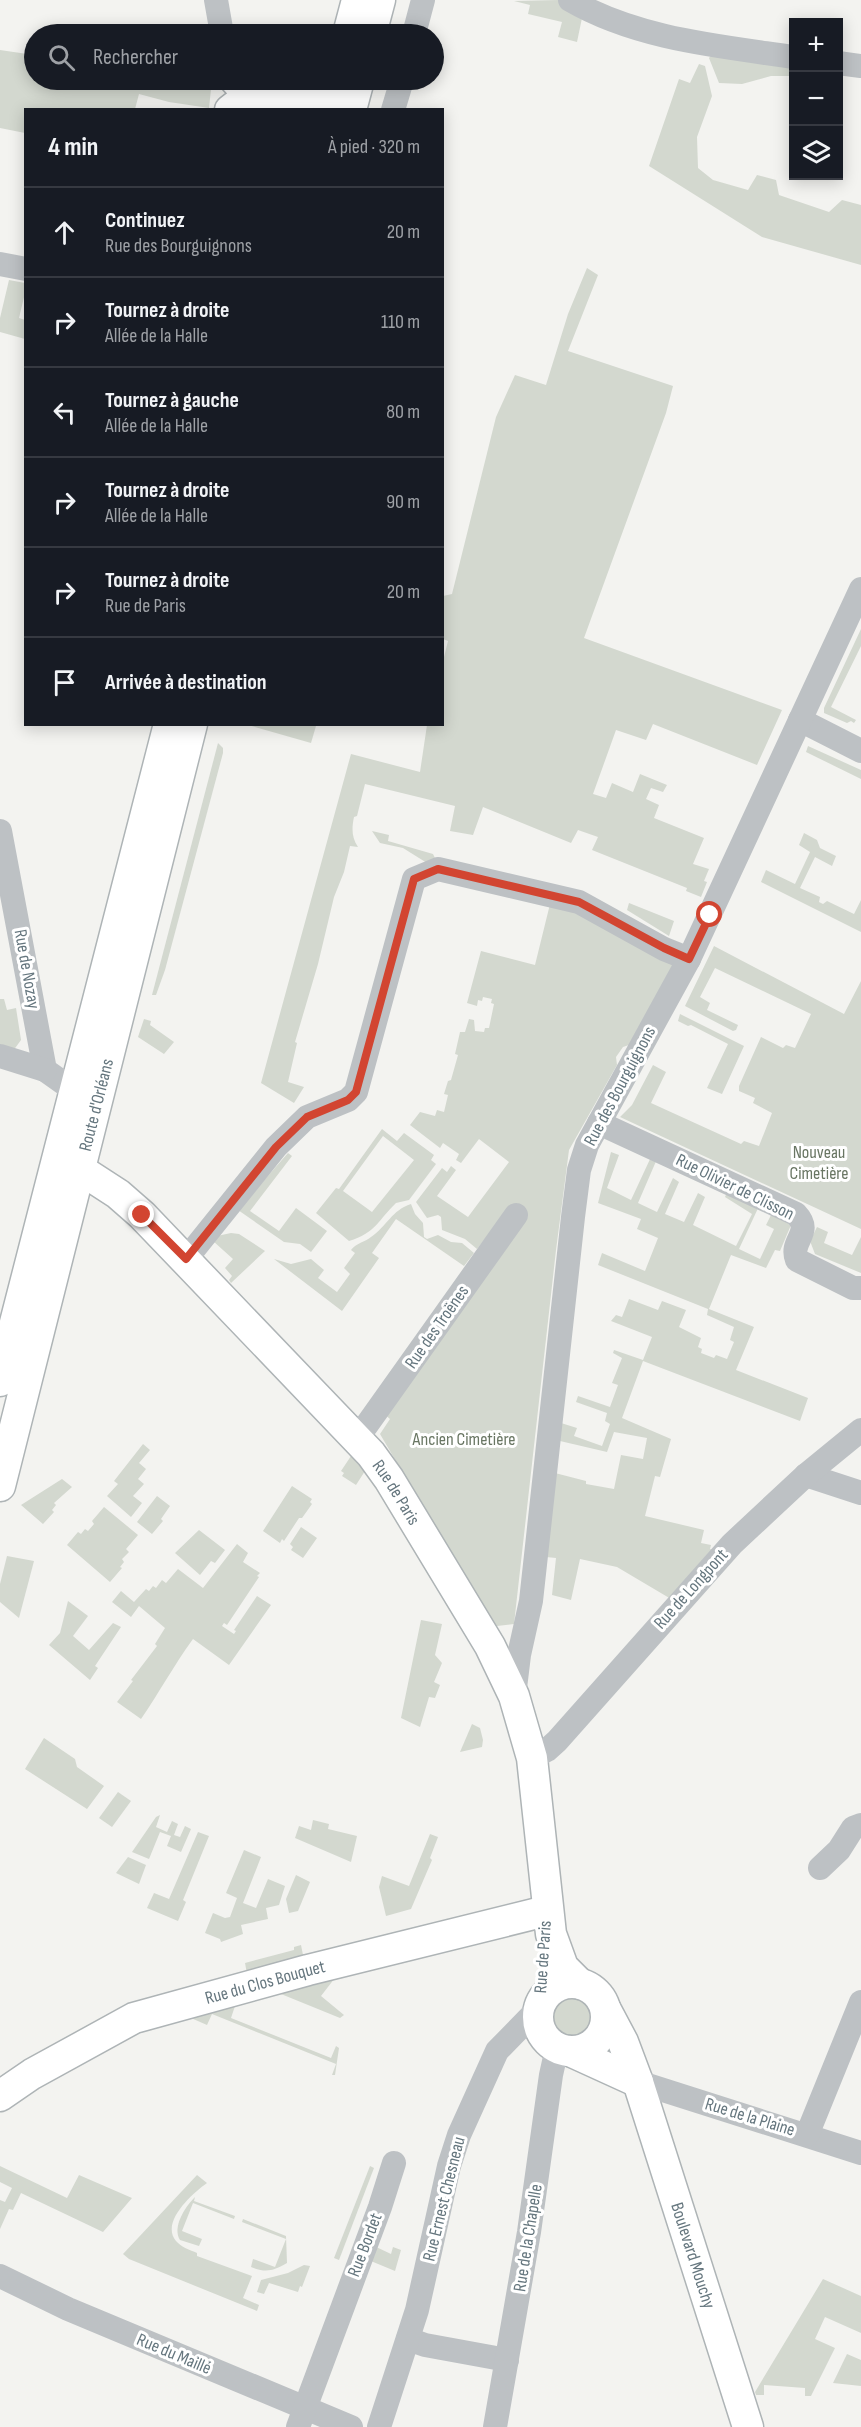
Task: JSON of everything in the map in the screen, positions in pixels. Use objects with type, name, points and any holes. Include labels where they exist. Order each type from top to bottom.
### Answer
[{"type":"main road","points":[[351,24],[357,0]]},
{"type":"main road","points":[[374,24],[380,0]]},
{"type":"main road","points":[[248,90],[267,99],[286,102],[301,98],[310,90]]},
{"type":"main road","points":[[329,108],[333,90]]},
{"type":"main road","points":[[352,108],[356,90]]},
{"type":"main road","points":[[233,108],[240,103],[267,99]]},
{"type":"main road","name":"Route d'Orléans","points":[[0,1382],[168,726]]},
{"type":"main road","name":"Route d'Orléans","points":[[0,1486],[192,726]]},
{"type":"main road","name":"Rue de Paris","points":[[81,1170],[118,1194],[186,1259],[356,1437],[389,1479],[490,1646],[514,1695],[532,1758],[550,1934],[563,1967],[580,1984]]},
{"type":"main road","name":"Rue de Paris","points":[[539,2007],[539,1991],[546,1946],[546,1911]]},
{"type":"main road","name":"Rue du Clos Bouquet","points":[[0,2096],[52,2062],[134,2018],[290,1975],[546,1911]]},
{"type":"main road","points":[[564,2050],[588,2047],[602,2035],[606,2022],[606,2010],[597,1994],[580,1984],[569,1983],[548,1992],[539,2007],[538,2023],[542,2034],[564,2050],[638,2082]]},
{"type":"main road","name":"Boulevard Mouchy","points":[[606,2010],[623,2042],[638,2082],[748,2427]]},
{"type":"street","points":[[216,0],[220,24]]},
{"type":"street","points":[[417,24],[423,0]]},
{"type":"street","points":[[570,0],[593,13],[646,31],[708,45],[789,56]]},
{"type":"street","points":[[843,64],[861,66]]},
{"type":"street","points":[[223,108],[226,90]]},
{"type":"street","points":[[394,108],[399,90]]},
{"type":"street","points":[[0,264],[24,269]]},
{"type":"street","name":"Rue des Bourguignons","points":[[514,1695],[519,1655],[527,1626],[579,1170],[587,1145],[689,959],[861,590]]},
{"type":"street","points":[[800,720],[861,751]]},
{"type":"street","name":"Rue de Nozay","points":[[0,831],[45,1070]]},
{"type":"street","points":[[186,1259],[276,1147],[307,1117],[348,1100],[356,1092],[414,879],[438,869],[579,902],[689,959]]},
{"type":"street","points":[[0,1056],[45,1070],[76,1092]]},
{"type":"street","name":"Rue Olivier de Clisson","points":[[599,1123],[796,1214],[804,1227],[796,1246],[797,1260],[853,1288],[861,1288]]},
{"type":"street","name":"Rue des Troënes","points":[[356,1437],[516,1215]]},
{"type":"street","name":"Rue de Longpont","points":[[532,1758],[547,1750],[557,1741],[732,1544],[806,1475],[861,1430]]},
{"type":"street","points":[[806,1475],[861,1494]]},
{"type":"street","points":[[490,1646],[527,1626]]},
{"type":"street","points":[[820,1868],[839,1850],[853,1828],[861,1825]]},
{"type":"street","points":[[807,2135],[861,2002]]},
{"type":"street","name":"Rue Ernest Chesneau","points":[[379,2427],[417,2310],[449,2166],[459,2135],[497,2050],[539,2007]]},
{"type":"street","name":"Rue de la Chapelle","points":[[495,2427],[529,2232],[551,2075],[564,2050]]},
{"type":"street","name":"Rue de la Plaine","points":[[638,2082],[861,2153]]},
{"type":"street","name":"Rue Bordet","points":[[301,2418],[380,2207],[394,2163]]},
{"type":"street","name":"Rue du Maillé","points":[[0,2276],[301,2418],[351,2427]]},
{"type":"street","points":[[408,2338],[425,2345],[507,2360]]},
{"type":"green space","points":[[558,0],[564,2],[582,18],[577,42],[558,37],[562,22],[528,14],[530,5],[514,1]]},
{"type":"green space","points":[[0,50],[24,54],[24,90],[211,90],[209,108],[169,102],[139,94],[135,108],[24,108],[24,133],[0,128]]},
{"type":"green space","points":[[713,53],[789,64],[789,76],[771,76],[742,84],[719,83],[709,58]]},
{"type":"green space","points":[[699,64],[705,66],[712,96],[697,137],[698,168],[713,180],[748,190],[757,175],[776,180],[779,195],[829,212],[842,200],[861,205],[861,265],[762,237],[649,166],[679,79],[690,83]]},
{"type":"green space","points":[[587,268],[598,275],[568,351],[673,386],[666,413],[584,638],[782,710],[757,765],[653,724],[646,740],[616,730],[593,794],[606,798],[612,783],[633,792],[640,774],[667,785],[663,792],[651,788],[646,799],[659,805],[654,818],[704,838],[693,864],[709,869],[701,897],[686,891],[687,888],[592,850],[598,837],[578,830],[571,843],[483,807],[473,835],[450,831],[455,806],[365,784],[353,824],[353,836],[358,847],[350,846],[295,1042],[297,1043],[288,1082],[304,1087],[294,1103],[261,1083],[351,754],[420,772],[427,726],[444,726],[444,657],[448,641],[444,639],[444,596],[452,594],[496,417],[515,375],[546,385],[568,314]]},
{"type":"green space","points":[[9,280],[24,283],[24,297],[19,318],[24,320],[24,339],[0,332],[0,318]]},
{"type":"green space","points":[[861,629],[861,646],[831,707],[856,720],[854,723],[851,721],[847,723],[824,713],[824,708]]},
{"type":"green space","points":[[252,726],[316,726],[311,743]]},
{"type":"green space","points":[[218,743],[223,748],[223,753],[165,970],[156,995],[152,995]]},
{"type":"green space","points":[[808,746],[861,770],[861,779],[806,752]]},
{"type":"green space","points":[[372,831],[389,835],[388,841],[433,854],[436,860],[427,863],[403,848],[380,843]]},
{"type":"green space","points":[[804,833],[817,840],[820,848],[836,856],[832,866],[815,857],[800,888],[820,897],[819,902],[823,904],[827,901],[854,914],[861,900],[861,932],[761,882],[766,870],[795,884],[810,852],[799,845]]},
{"type":"green space","name":"Ancien Cimetière","points":[[551,900],[675,961],[629,1045],[623,1047],[616,1057],[617,1065],[569,1150],[514,1624],[497,1626],[487,1616],[380,1434],[390,1419],[384,1414],[508,1210],[477,1249],[465,1239],[442,1230],[441,1217],[438,1215],[427,1218],[416,1202],[442,1168],[447,1172],[451,1166],[456,1170],[437,1196],[468,1217],[509,1162],[479,1139],[461,1163],[456,1160],[459,1154],[443,1143],[440,1148],[410,1125],[420,1112],[435,1116],[437,1110],[444,1112],[448,1095],[444,1094],[448,1081],[451,1080],[458,1055],[455,1054],[460,1032],[465,1032],[469,1019],[474,1020],[475,1031],[484,1032],[485,1028],[489,1028],[494,1004],[491,1003],[492,999],[483,997],[482,1001],[478,1000],[477,1006],[467,1003],[481,951],[535,965]]},
{"type":"green space","points":[[629,903],[674,921],[669,936],[627,910]]},
{"type":"green space","name":"Nouveau Cimetière","points":[[714,946],[844,1014],[861,981],[861,1229],[620,1117],[632,1105],[653,1065],[666,1072],[651,1103],[741,1144],[744,1141],[759,1146],[772,1113],[753,1103],[755,1098],[739,1091],[739,1086],[761,1037],[783,1048],[786,1045],[795,1048],[811,1014],[715,968],[700,997],[710,1003],[707,1010],[738,1025],[736,1030],[733,1031],[685,1006]]},
{"type":"green space","points":[[0,999],[4,999],[7,1010],[16,1008],[21,1040],[13,1051],[0,1047]]},
{"type":"green space","points":[[680,1014],[744,1046],[722,1094],[707,1088],[728,1044],[678,1021]]},
{"type":"green space","points":[[144,1019],[151,1021],[150,1025],[174,1042],[164,1054],[138,1037]]},
{"type":"green space","points":[[382,1129],[397,1141],[404,1133],[434,1155],[431,1160],[436,1164],[409,1200],[396,1203],[371,1230],[349,1241],[316,1213],[336,1188],[339,1189]],"holes":[[[383,1136],[414,1160],[372,1212],[343,1191]]]},
{"type":"green space","points":[[611,1152],[619,1155],[607,1188],[631,1200],[651,1157],[657,1159],[638,1203],[657,1212],[673,1178],[679,1182],[665,1214],[684,1222],[698,1193],[705,1197],[693,1225],[736,1246],[752,1214],[725,1197],[728,1190],[760,1204],[739,1249],[760,1259],[774,1229],[766,1225],[773,1211],[791,1225],[780,1251],[775,1250],[766,1268],[731,1255],[709,1309],[754,1327],[736,1370],[808,1398],[800,1421],[643,1361],[622,1418],[671,1439],[660,1477],[655,1476],[645,1516],[704,1530],[701,1543],[711,1545],[710,1549],[713,1550],[671,1599],[617,1567],[580,1559],[571,1600],[552,1595],[556,1558],[546,1557],[555,1473],[586,1481],[586,1484],[614,1489],[621,1455],[643,1459],[647,1438],[614,1432],[607,1452],[560,1441],[561,1423],[577,1428],[574,1436],[602,1446],[610,1424],[605,1421],[607,1413],[576,1402],[578,1396],[610,1407],[618,1385],[612,1383],[622,1358],[613,1353],[614,1350],[643,1360],[652,1337],[611,1321],[616,1315],[622,1317],[629,1299],[658,1310],[662,1301],[686,1310],[679,1327],[701,1338],[698,1347],[702,1349],[701,1353],[714,1358],[716,1355],[727,1359],[734,1342],[730,1340],[734,1327],[707,1315],[708,1309],[598,1265],[602,1253],[645,1271],[658,1238],[637,1229],[641,1219],[598,1203]]},
{"type":"green space","points":[[288,1153],[292,1156],[250,1211],[279,1231],[296,1208],[327,1231],[311,1252],[300,1244],[284,1242],[238,1210]]},
{"type":"green space","points":[[411,1204],[415,1214],[423,1223],[424,1237],[427,1239],[438,1235],[451,1242],[462,1243],[474,1253],[464,1266],[396,1219],[372,1253],[379,1258],[342,1311],[274,1259],[291,1264],[311,1259],[324,1270],[318,1278],[337,1292],[350,1274],[344,1268],[355,1253],[351,1250],[377,1233],[399,1210]]},
{"type":"green space","points":[[817,1227],[828,1232],[824,1243],[852,1255],[861,1237],[861,1273],[815,1254],[810,1241]]},
{"type":"green space","points":[[239,1234],[265,1251],[231,1283],[229,1280],[232,1276],[225,1268],[233,1259],[213,1241],[217,1236]]},
{"type":"green space","points":[[143,1444],[150,1450],[139,1463],[146,1469],[138,1479],[144,1484],[133,1496],[142,1503],[131,1517],[107,1496],[118,1484],[114,1481]]},
{"type":"green space","points":[[351,1456],[365,1471],[356,1485],[342,1476],[344,1473],[341,1471]]},
{"type":"green space","points":[[62,1479],[72,1487],[54,1503],[56,1505],[52,1510],[54,1512],[43,1524],[21,1505]]},
{"type":"green space","points":[[292,1486],[312,1499],[310,1502],[312,1504],[302,1518],[299,1518],[284,1541],[282,1539],[280,1543],[263,1531]]},
{"type":"green space","points":[[157,1496],[170,1506],[161,1519],[163,1521],[152,1534],[137,1522]]},
{"type":"green space","points":[[104,1507],[138,1535],[126,1549],[129,1552],[122,1559],[124,1562],[120,1567],[122,1568],[110,1582],[67,1545],[78,1532],[81,1534],[85,1529],[88,1531],[94,1524],[92,1521]]},
{"type":"green space","points":[[301,1527],[317,1538],[303,1558],[291,1550],[293,1547],[290,1544]]},
{"type":"green space","points":[[199,1530],[225,1550],[215,1563],[211,1561],[200,1575],[175,1553]]},
{"type":"green space","points":[[237,1544],[248,1553],[243,1562],[260,1573],[227,1625],[224,1623],[222,1626],[234,1634],[236,1631],[234,1630],[257,1596],[271,1605],[229,1665],[193,1639],[141,1719],[117,1702],[157,1646],[155,1644],[165,1628],[139,1606],[131,1617],[112,1602],[121,1591],[134,1602],[146,1589],[149,1591],[153,1586],[156,1588],[162,1580],[166,1583],[178,1569],[203,1588]]},
{"type":"green space","points":[[7,1556],[34,1561],[19,1618],[0,1602],[0,1584]]},
{"type":"green space","points":[[68,1601],[88,1616],[73,1636],[89,1650],[113,1623],[121,1627],[95,1666],[98,1668],[90,1680],[49,1645],[60,1633]]},
{"type":"green space","points":[[421,1620],[442,1624],[435,1655],[442,1663],[434,1682],[440,1685],[435,1698],[429,1697],[420,1727],[401,1718]]},
{"type":"green space","points":[[472,1724],[480,1728],[482,1747],[460,1752]]},
{"type":"green space","points":[[44,1738],[75,1759],[77,1767],[104,1786],[87,1809],[25,1769]]},
{"type":"green space","points":[[118,1792],[131,1801],[112,1827],[99,1818]]},
{"type":"green space","points":[[160,1815],[156,1827],[167,1832],[172,1821],[178,1824],[174,1835],[180,1837],[185,1826],[191,1829],[181,1852],[167,1846],[171,1836],[160,1832],[149,1859],[132,1852],[156,1817]]},
{"type":"green space","points":[[313,1820],[329,1824],[328,1829],[357,1836],[351,1862],[295,1838],[299,1826],[311,1830]]},
{"type":"green space","points":[[198,1832],[209,1836],[183,1900],[186,1902],[178,1921],[147,1908],[154,1893],[169,1899]]},
{"type":"green space","points":[[430,1834],[438,1837],[430,1858],[432,1860],[411,1909],[386,1916],[379,1887],[382,1876],[409,1886]]},
{"type":"green space","points":[[244,1850],[261,1857],[243,1903],[256,1908],[268,1879],[285,1886],[279,1905],[266,1908],[268,1919],[241,1925],[243,1934],[221,1942],[220,1939],[205,1933],[213,1913],[225,1918],[230,1917],[237,1898],[226,1893]]},
{"type":"green space","points":[[128,1857],[146,1865],[139,1884],[116,1873]]},
{"type":"green space","points":[[296,1875],[310,1882],[298,1911],[289,1913],[286,1899]]},
{"type":"green space","points":[[301,1945],[304,1960],[247,1974],[245,1963],[294,1950],[294,1947]]},
{"type":"green space","points":[[338,1974],[321,1996],[344,2015],[340,2018],[281,1994],[279,1990]]},
{"type":"green space","points":[[573,1994],[589,2001],[596,2017],[589,2033],[573,2040],[557,2033],[550,2017],[557,2001]]},
{"type":"green space","points":[[230,2004],[235,2006],[231,2018],[331,2058],[336,2046],[339,2048],[335,2075],[332,2075],[336,2064],[212,2014],[207,2025],[191,2018]]},
{"type":"green space","points":[[0,2166],[67,2198],[79,2175],[132,2198],[103,2232],[21,2193],[13,2210],[9,2209],[0,2229],[0,2200],[5,2202],[12,2188],[0,2182]]},
{"type":"green space","points":[[370,2166],[374,2168],[339,2260],[334,2258]]},
{"type":"green space","points":[[197,2175],[207,2183],[180,2209],[172,2225],[172,2233],[178,2243],[197,2253],[197,2256],[252,2276],[243,2298],[259,2305],[257,2311],[129,2259],[123,2254]]},
{"type":"green space","points":[[195,2197],[194,2201],[235,2216],[234,2219],[193,2203],[182,2231],[202,2239],[199,2246],[180,2240],[178,2235],[181,2217]]},
{"type":"green space","points":[[243,2219],[286,2236],[287,2263],[269,2270],[251,2267],[253,2259],[275,2267],[286,2239],[242,2222]]},
{"type":"green space","points":[[372,2245],[391,2254],[393,2247],[401,2250],[395,2271],[366,2259]]},
{"type":"green space","points":[[304,2265],[310,2266],[298,2292],[269,2283],[264,2294],[257,2292],[261,2280],[288,2273]]},
{"type":"green space","points":[[823,2279],[861,2296],[861,2333],[825,2317],[815,2339],[835,2348],[811,2396],[805,2396],[805,2388],[764,2385],[764,2395],[756,2395],[755,2392]]},
{"type":"green space","points":[[847,2354],[861,2360],[861,2386],[833,2383]]},
{"type":"route","points":[[142,1215],[186,1259],[276,1147],[307,1117],[348,1100],[356,1092],[414,879],[438,869],[579,902],[689,959],[710,915]]}]
